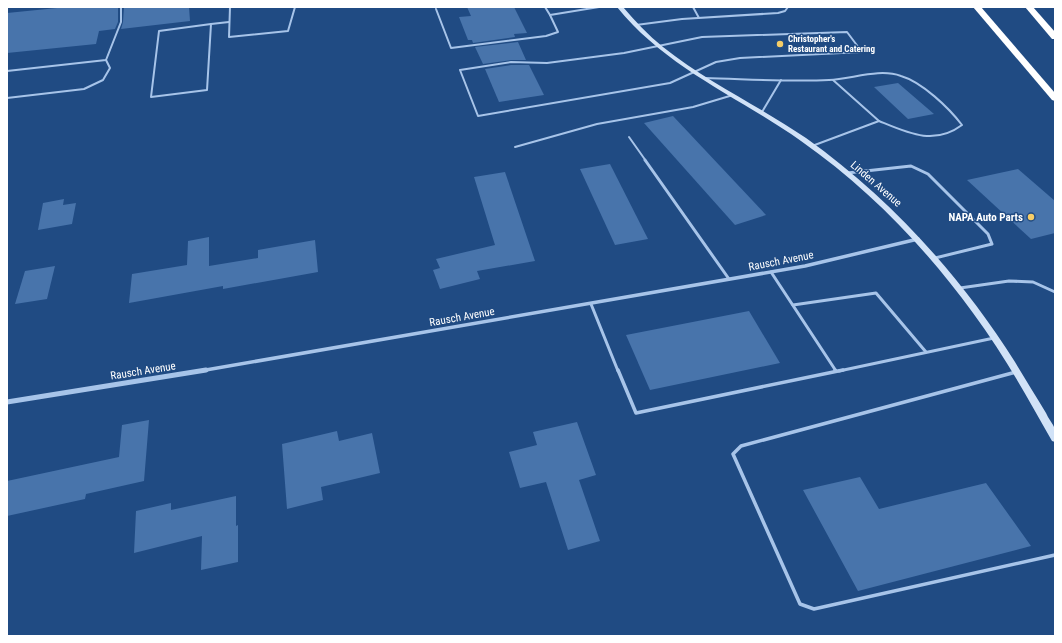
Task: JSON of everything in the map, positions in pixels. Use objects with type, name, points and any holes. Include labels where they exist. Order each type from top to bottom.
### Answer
[{"type":"highway","points":[[977,7],[1055,98]]},
{"type":"highway","points":[[1029,7],[1055,37]]},
{"type":"main road","name":"Linden Avenue","points":[[620,7],[636,25],[658,45],[694,71],[762,112],[812,146],[882,203],[918,239],[960,288],[996,338],[1018,372],[1055,438]]},
{"type":"street","name":"Rausch Avenue","points":[[7,402],[591,304],[805,266],[918,239]]},
{"type":"lane","points":[[7,98],[84,89],[103,80],[110,68],[106,60],[120,22],[121,7]]},
{"type":"lane","points":[[230,7],[229,37],[288,31],[295,7]]},
{"type":"lane","points":[[436,9],[451,48],[546,36],[558,32],[546,7]]},
{"type":"lane","points":[[550,15],[599,7]]},
{"type":"lane","points":[[693,7],[699,18]]},
{"type":"lane","points":[[636,25],[699,18],[778,13],[785,11],[788,7]]},
{"type":"lane","points":[[211,24],[207,90],[151,97],[159,31],[211,24],[229,22]]},
{"type":"lane","points":[[847,32],[862,52],[740,58],[716,62],[694,71],[670,84],[478,116],[460,70],[512,62],[547,63],[624,53],[658,45],[702,37],[847,32]]},
{"type":"lane","points":[[7,71],[106,60]]},
{"type":"lane","points":[[705,78],[833,80],[879,74],[902,75],[918,85],[951,111],[962,125],[948,134],[923,136],[914,135],[879,121],[833,80]]},
{"type":"lane","points":[[762,112],[781,80]]},
{"type":"lane","points":[[515,147],[597,124],[693,107],[734,95]]},
{"type":"lane","points":[[812,146],[879,121]]},
{"type":"lane","points":[[629,137],[729,279]]},
{"type":"lane","points":[[847,173],[911,166],[928,174],[988,234],[992,244],[935,258]]},
{"type":"lane","points":[[771,272],[836,371]]},
{"type":"lane","points":[[960,288],[1009,281],[1033,282],[1055,292]]},
{"type":"lane","points":[[793,305],[876,293],[926,352]]},
{"type":"lane","points":[[591,304],[636,413],[996,338]]},
{"type":"lane","points":[[1018,372],[741,446],[733,454],[800,604],[814,609],[1055,555]]},
{"type":"building","points":[[67,7],[118,7],[118,22],[115,29],[99,31],[96,44],[7,53],[7,13]]},
{"type":"building","points":[[124,7],[189,7],[190,21],[121,29]]},
{"type":"building","points":[[467,7],[514,7],[527,33],[514,34],[515,37],[473,43],[472,40],[468,40],[459,17],[471,16]]},
{"type":"building","points":[[518,42],[526,60],[511,60],[483,64],[475,47]]},
{"type":"building","points":[[511,65],[529,65],[544,95],[499,102],[485,69]]},
{"type":"building","points":[[898,83],[934,114],[908,119],[874,87]]},
{"type":"building","points":[[673,116],[766,215],[735,225],[644,123]]},
{"type":"building","points":[[610,164],[648,239],[615,245],[580,169]]},
{"type":"building","name":"NAPA Auto Parts","points":[[1018,169],[1055,201],[1055,233],[1031,239],[967,180]]},
{"type":"building","points":[[505,172],[535,261],[477,271],[480,279],[440,289],[433,270],[440,268],[436,259],[495,245],[474,177]]},
{"type":"building","points":[[64,199],[63,205],[76,203],[72,224],[38,230],[43,203]]},
{"type":"building","points":[[209,237],[209,266],[258,258],[258,250],[315,240],[318,272],[223,289],[223,286],[129,303],[132,274],[187,265],[188,241]]},
{"type":"building","points":[[55,266],[47,299],[15,304],[25,271]]},
{"type":"building","points":[[749,311],[780,363],[650,390],[626,335]]},
{"type":"building","points":[[149,420],[144,481],[86,494],[85,499],[7,516],[7,481],[119,457],[122,425]]},
{"type":"building","points":[[577,422],[596,475],[579,480],[600,541],[568,550],[546,482],[520,488],[509,452],[537,445],[533,432]]},
{"type":"building","points":[[337,431],[339,441],[372,433],[380,473],[321,487],[323,500],[287,509],[282,444]]},
{"type":"building","points":[[860,477],[879,509],[986,483],[1031,546],[858,591],[803,490]]},
{"type":"building","points":[[236,496],[238,562],[201,570],[202,536],[134,553],[136,511],[171,503],[171,510]]},
{"type":"place","name":"Christopher's Restaurant and Catering","points":[[780,44]]},
{"type":"place","name":"NAPA Auto Parts","points":[[1031,217]]}]
